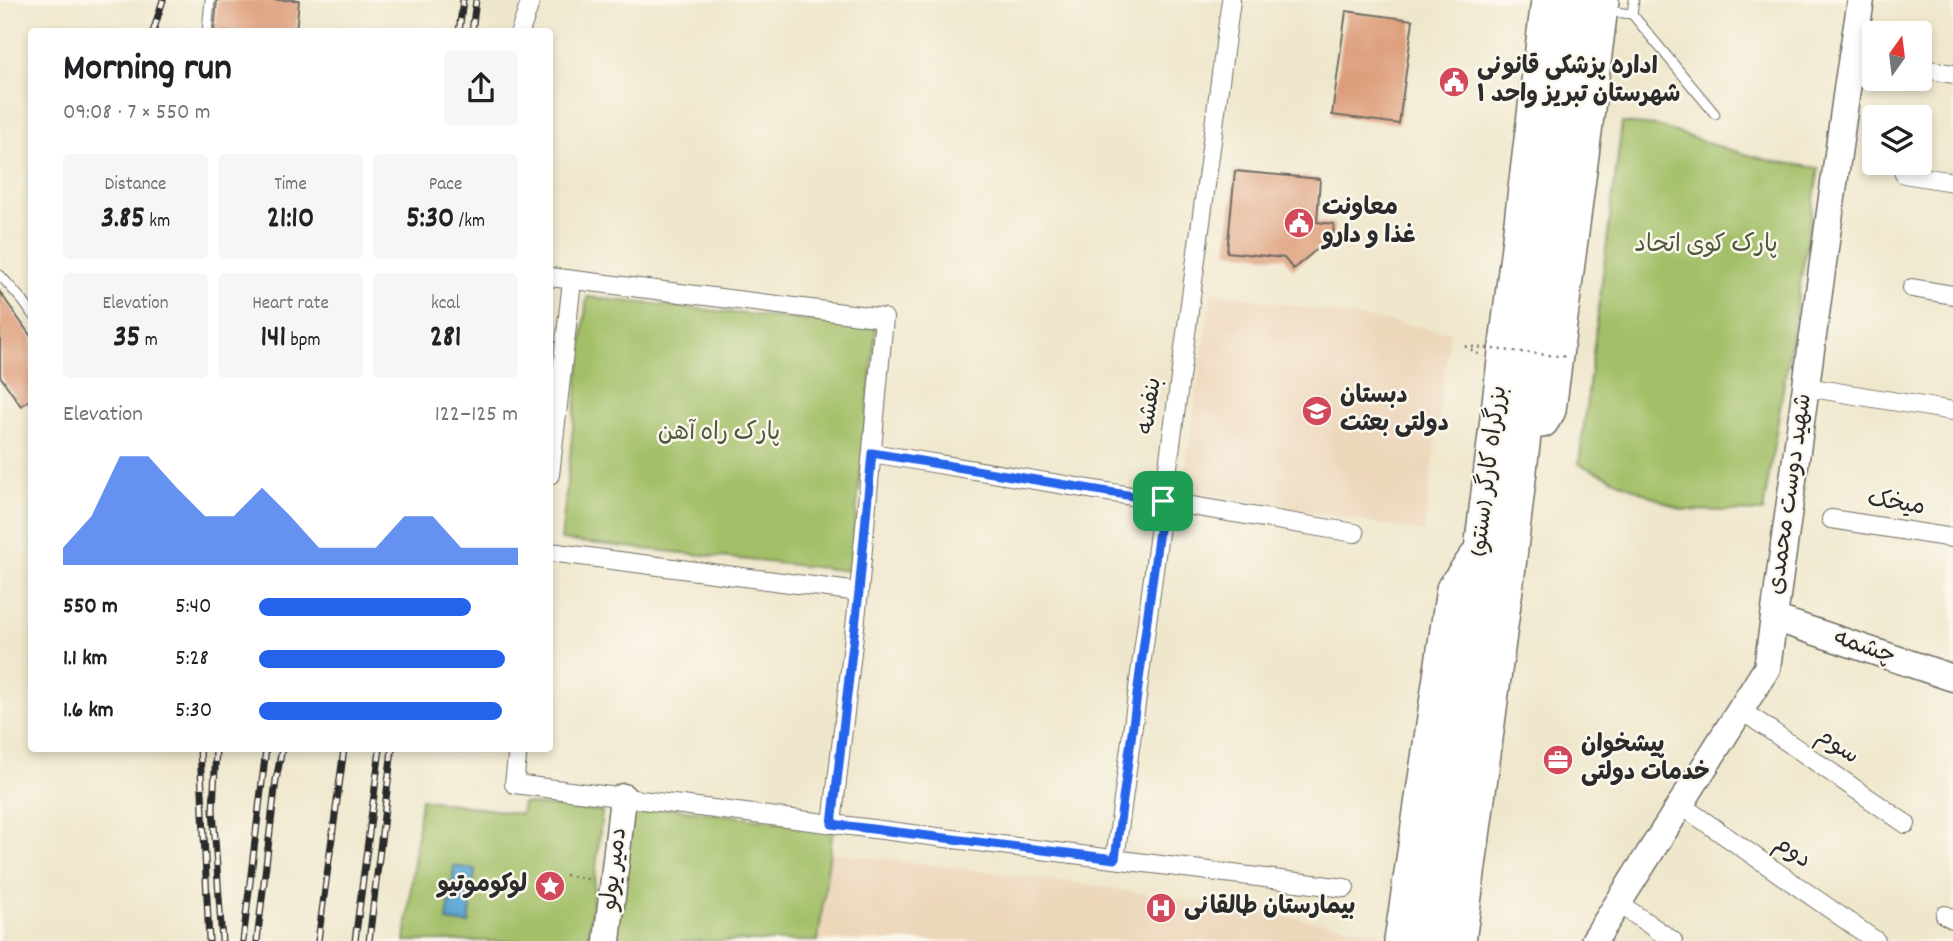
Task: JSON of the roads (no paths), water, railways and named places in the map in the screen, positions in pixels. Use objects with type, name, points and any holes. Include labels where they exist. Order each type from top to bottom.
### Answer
[{"type":"highway","name":"بزرگراه کارگر (سنتو)","points":[[1459,941],[1548,0]]},
{"type":"highway","name":"بزرگراه کارگر (سنتو)","points":[[1431,941],[1495,558],[1522,452],[1602,6]]},
{"type":"highway","points":[[1401,941],[1453,589],[1495,558],[1514,690],[1481,941]]},
{"type":"main road","name":"شهید دوست محمدی","points":[[1861,0],[1862,30]]},
{"type":"main road","name":"شهید دوست محمدی","points":[[1594,941],[1767,668],[1806,387],[1862,65]]},
{"type":"main road","name":"چشمه","points":[[1774,618],[1953,677]]},
{"type":"main road","name":"دمیر یولو","points":[[607,941],[623,797]]},
{"type":"street","points":[[521,28],[531,0]]},
{"type":"street","name":"بنفشه","points":[[1115,859],[1231,0]]},
{"type":"street","points":[[1932,70],[1953,74]]},
{"type":"street","points":[[1910,175],[1953,182]]},
{"type":"street","points":[[553,278],[884,318],[859,592],[832,824]]},
{"type":"street","points":[[553,449],[572,281]]},
{"type":"street","points":[[1912,288],[1953,295]]},
{"type":"street","points":[[1806,387],[1953,411]]},
{"type":"street","points":[[872,453],[1355,533]]},
{"type":"street","name":"میخک","points":[[1831,519],[1953,538]]},
{"type":"street","points":[[553,552],[859,592]]},
{"type":"street","name":"سوم","points":[[1741,710],[1906,824]]},
{"type":"street","points":[[518,752],[514,784],[1345,888]]},
{"type":"street","name":"دوم","points":[[1681,805],[1876,941]]},
{"type":"street","points":[[1619,904],[1673,941]]},
{"type":"lane","points":[[207,28],[210,0]]},
{"type":"lane","points":[[1602,6],[1634,0]]},
{"type":"lane","points":[[1602,6],[1715,114]]},
{"type":"lane","points":[[0,275],[28,308]]},
{"type":"water","points":[[454,866],[475,869],[469,924],[447,921]]},
{"type":"railway","points":[[154,28],[163,0]]},
{"type":"railway","points":[[460,28],[463,0]]},
{"type":"railway","points":[[472,28],[476,0]]},
{"type":"railway","points":[[200,752],[209,941]]},
{"type":"railway","points":[[216,752],[213,809],[222,941]]},
{"type":"railway","points":[[243,941],[266,752]]},
{"type":"railway","points":[[257,941],[281,752]]},
{"type":"railway","points":[[318,941],[344,752]]},
{"type":"railway","points":[[355,941],[380,752]]},
{"type":"railway","points":[[369,941],[392,752]]},
{"type":"place","name":"اداره پزشکی قانونی شهرستان تبریز واحد ۱","points":[[1454,82]]},
{"type":"place","name":"معاونت غذا و دارو","points":[[1299,223]]},
{"type":"place","name":"دبستان دولتی بعثت","points":[[1317,411]]},
{"type":"place","name":"پیشخوان خدمات دولتی","points":[[1558,760]]},
{"type":"place","name":"لوکوموتیو","points":[[550,886]]},
{"type":"place","name":"بیمارستان طالقانی","points":[[1161,908]]},
{"type":"park label","name":"پارک کوی اتحاد","points":[[1706,246]]},
{"type":"park label","name":"پارک راه آهن","points":[[719,434]]}]
